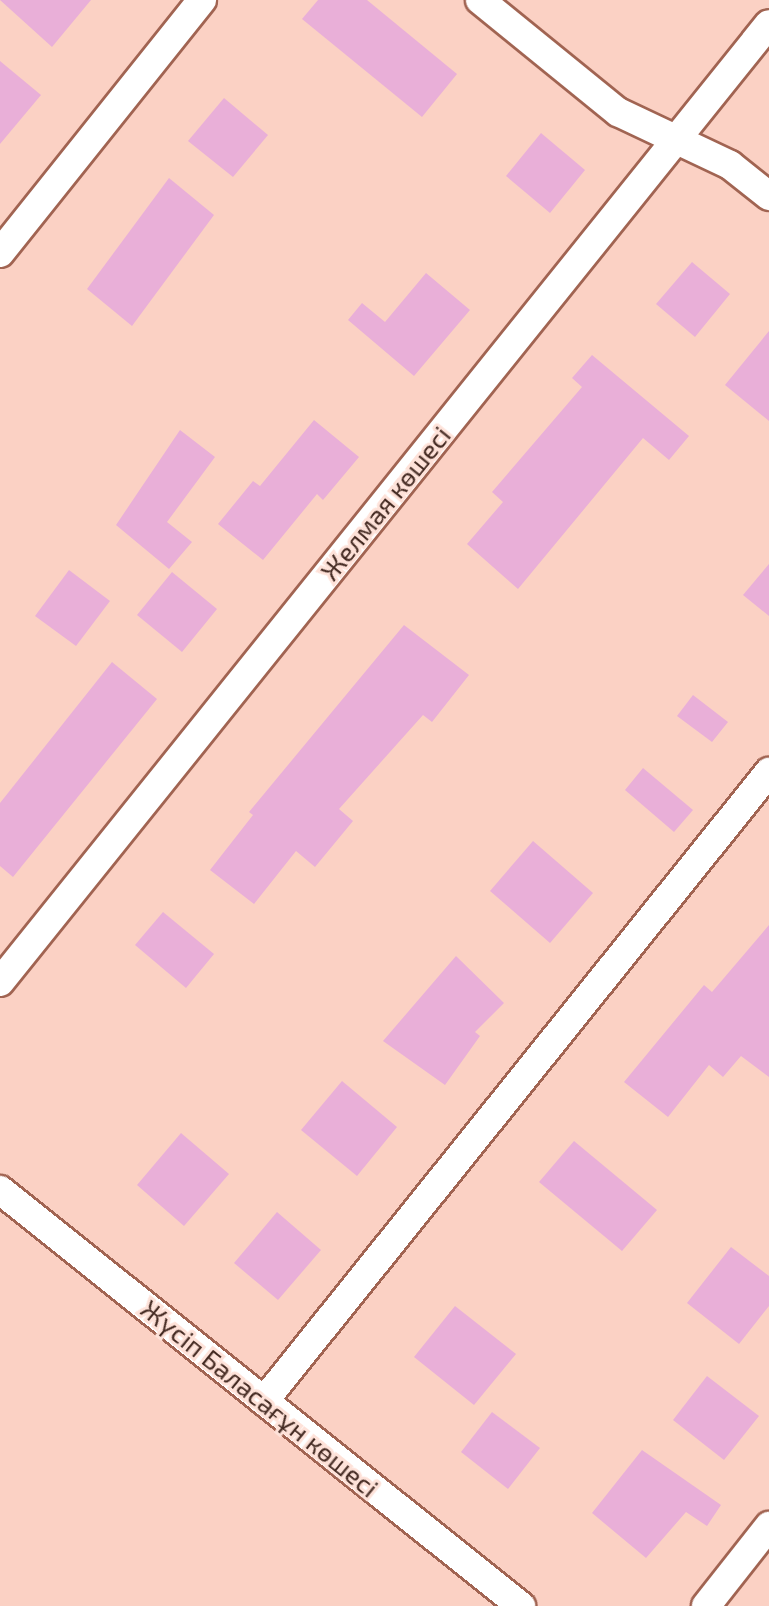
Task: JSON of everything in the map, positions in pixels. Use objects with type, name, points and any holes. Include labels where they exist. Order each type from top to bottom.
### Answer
[{"type":"street","points":[[0,253],[202,0]]},
{"type":"street","points":[[480,0],[618,112],[730,165],[769,196]]},
{"type":"street","name":"Желмая көшесі","points":[[0,982],[769,24]]},
{"type":"street","points":[[264,1401],[769,772]]},
{"type":"street","name":"Жүсіп Баласағұн көшесі","points":[[0,1190],[521,1606]]},
{"type":"street","points":[[706,1606],[769,1526]]},
{"type":"building","points":[[0,0],[91,0],[52,47]]},
{"type":"building","points":[[318,0],[367,0],[457,74],[422,117],[302,19]]},
{"type":"building","points":[[0,61],[41,95],[0,144]]},
{"type":"building","points":[[224,98],[268,135],[233,177],[188,141]]},
{"type":"building","points":[[541,133],[585,170],[550,213],[506,176]]},
{"type":"building","points":[[169,178],[214,215],[132,326],[87,289]]},
{"type":"building","points":[[692,262],[730,294],[695,337],[656,304]]},
{"type":"building","points":[[426,273],[470,310],[414,376],[348,320],[362,303],[385,322]]},
{"type":"building","points":[[769,331],[769,421],[725,385]]},
{"type":"building","points":[[592,355],[689,436],[669,460],[643,438],[518,589],[467,544],[503,502],[492,492],[582,387],[572,378]]},
{"type":"building","points":[[314,420],[359,457],[323,500],[317,494],[263,560],[218,524],[253,481],[260,486]]},
{"type":"building","points":[[180,430],[215,457],[167,522],[192,542],[169,569],[116,525]]},
{"type":"building","points":[[769,564],[769,616],[743,595]]},
{"type":"building","points":[[69,570],[110,601],[76,646],[35,616]]},
{"type":"building","points":[[172,572],[217,609],[182,652],[137,615]]},
{"type":"building","points":[[404,625],[469,675],[432,722],[423,715],[339,809],[353,821],[315,867],[296,851],[254,904],[210,870],[253,815],[249,812]]},
{"type":"building","points":[[112,662],[157,699],[13,877],[0,866],[0,803]]},
{"type":"building","points":[[693,695],[728,722],[712,742],[677,716]]},
{"type":"building","points":[[643,768],[693,810],[674,832],[625,790]]},
{"type":"building","points":[[533,841],[593,893],[550,943],[490,891]]},
{"type":"building","points":[[163,912],[214,954],[186,988],[135,945]]},
{"type":"building","points":[[769,925],[769,1077],[741,1056],[723,1077],[709,1065],[668,1117],[624,1082],[704,985],[712,992]]},
{"type":"building","points":[[456,956],[504,1003],[475,1032],[480,1036],[445,1085],[383,1041]]},
{"type":"building","points":[[342,1081],[397,1127],[357,1176],[301,1130]]},
{"type":"building","points":[[181,1133],[229,1174],[184,1226],[137,1185]]},
{"type":"building","points":[[574,1141],[657,1210],[622,1251],[539,1182]]},
{"type":"building","points":[[277,1212],[321,1250],[278,1300],[234,1263]]},
{"type":"building","points":[[731,1247],[769,1276],[769,1306],[739,1344],[687,1303]]},
{"type":"building","points":[[455,1306],[516,1354],[474,1405],[414,1357]]},
{"type":"building","points":[[707,1376],[759,1416],[724,1460],[673,1420]]},
{"type":"building","points":[[492,1412],[540,1448],[508,1489],[461,1452]]},
{"type":"building","points":[[642,1450],[721,1505],[707,1526],[686,1512],[646,1558],[592,1513]]}]
